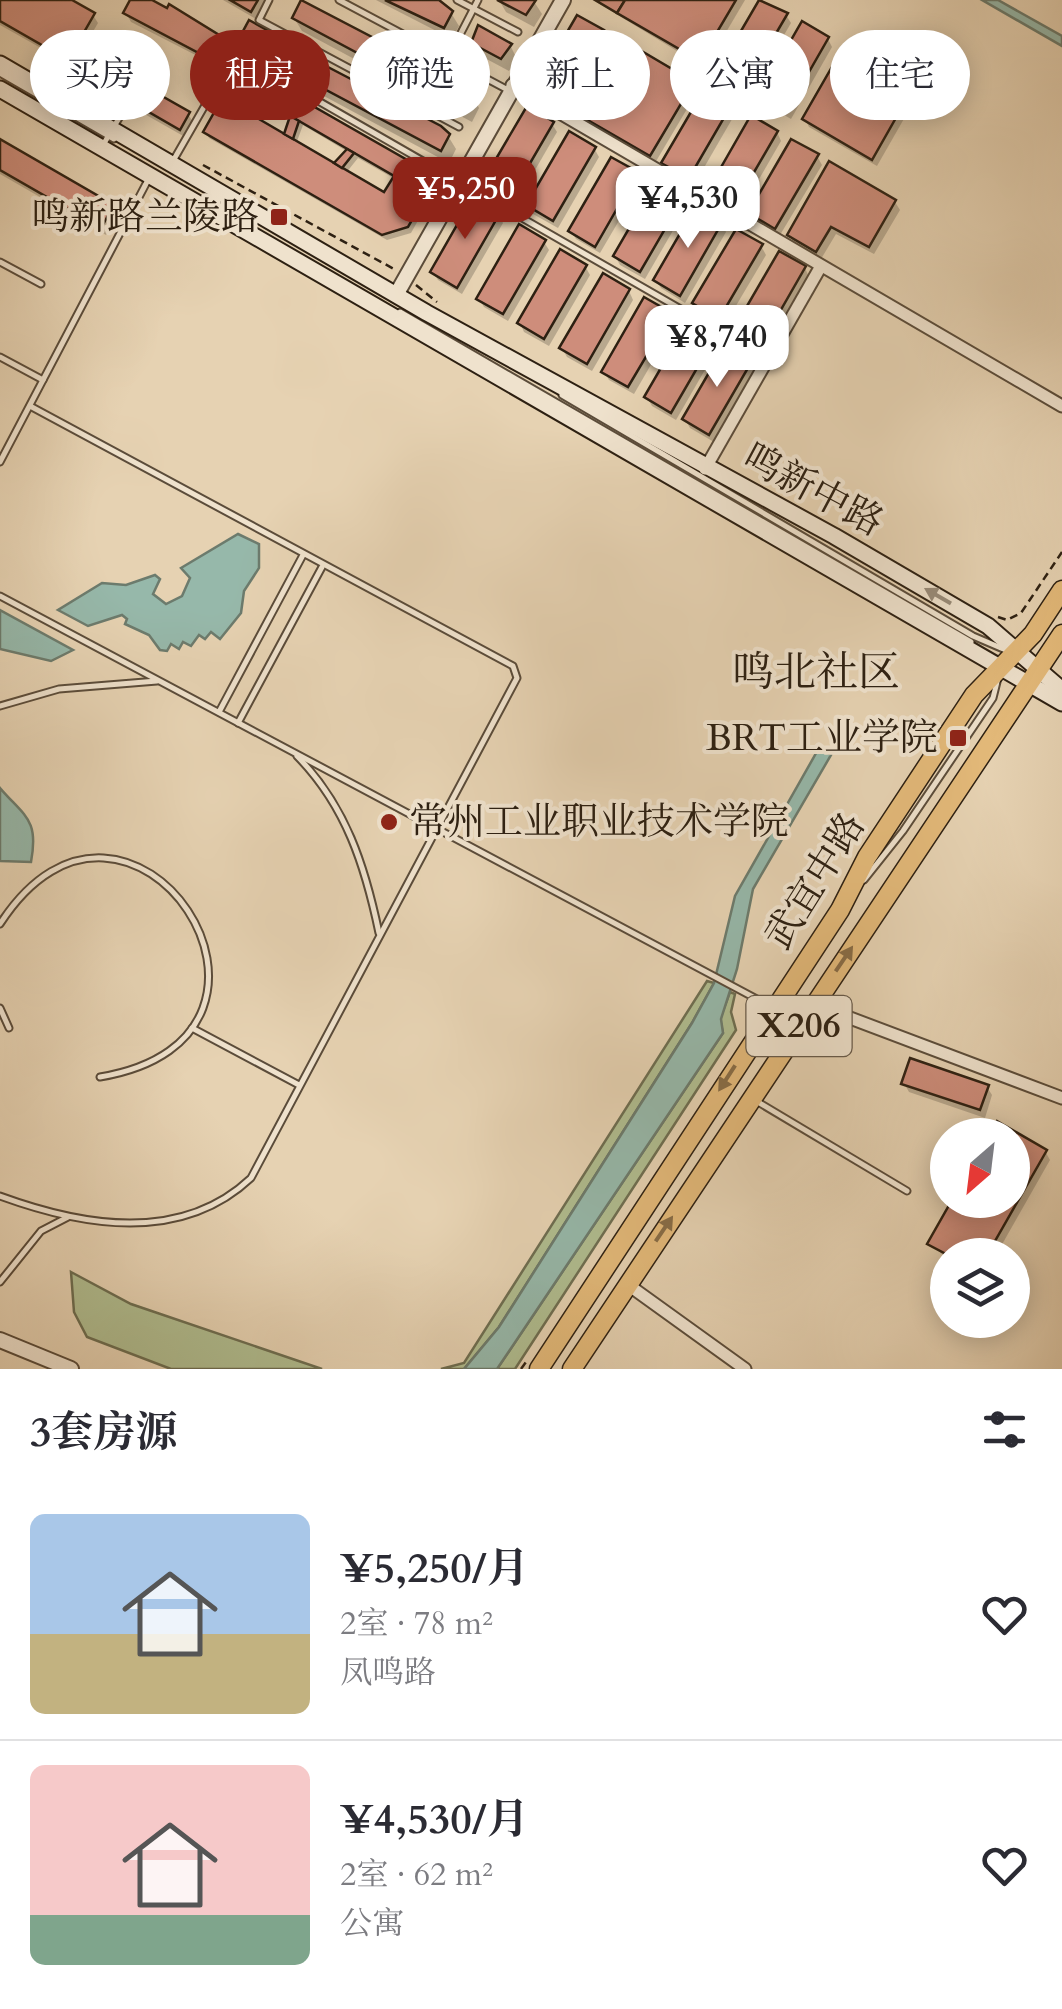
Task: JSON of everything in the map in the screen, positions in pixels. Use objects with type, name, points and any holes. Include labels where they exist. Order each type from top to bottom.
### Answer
[{"type":"main road","name":"鸣新中路","points":[[0,64],[107,139],[150,176],[1001,669],[1062,690]]},
{"type":"main road","name":"鸣新中路","points":[[0,86],[107,139],[174,159],[396,295],[979,620],[1062,703]]},
{"type":"main road","name":"武宜中路","points":[[535,1361],[840,910],[867,858],[974,695],[1016,654],[1062,590]]},
{"type":"main road","name":"武宜中路","points":[[572,1369],[1062,634]]},
{"type":"street","points":[[545,30],[562,0]]},
{"type":"street","points":[[396,295],[510,90]]},
{"type":"street","points":[[567,120],[1062,406]]},
{"type":"street","points":[[705,469],[821,266]]},
{"type":"street","points":[[813,1004],[1062,1098]]},
{"type":"street","points":[[627,1284],[745,1369]]},
{"type":"street","points":[[0,1340],[71,1369]]},
{"type":"lane","points":[[270,0],[259,20],[460,126]]},
{"type":"lane","points":[[339,0],[395,30]]},
{"type":"lane","points":[[456,0],[514,30]]},
{"type":"lane","points":[[463,30],[478,0]]},
{"type":"lane","points":[[174,159],[231,60],[240,56],[746,346]]},
{"type":"lane","points":[[0,74],[966,639],[987,652],[1001,669]]},
{"type":"lane","points":[[107,139],[118,120]]},
{"type":"lane","points":[[107,139],[972,636],[1016,654]]},
{"type":"lane","points":[[0,462],[150,176]]},
{"type":"lane","points":[[0,262],[41,284]]},
{"type":"lane","points":[[0,356],[44,380]]},
{"type":"lane","points":[[0,1196],[108,1226],[197,1213],[232,1195],[250,1178],[516,678],[513,666],[30,406]]},
{"type":"lane","points":[[219,712],[303,555]]},
{"type":"lane","points":[[238,722],[322,566]]},
{"type":"lane","points":[[0,596],[773,1008]]},
{"type":"lane","points":[[0,706],[58,689],[160,681]]},
{"type":"lane","points":[[292,751],[318,778],[343,817],[366,871],[380,936]]},
{"type":"lane","points":[[0,924],[19,894],[47,872],[81,860],[117,860],[152,872],[180,894],[200,924],[209,959],[206,995],[192,1028],[168,1054],[136,1071],[100,1077]]},
{"type":"lane","points":[[0,1008],[9,1028]]},
{"type":"lane","points":[[192,1028],[300,1085]]},
{"type":"lane","points":[[751,1098],[907,1191]]},
{"type":"lane","points":[[0,1282],[41,1232],[68,1216]]},
{"type":"path","points":[[174,159],[223,174],[406,277],[451,310]]},
{"type":"path","points":[[988,614],[1007,620],[1021,613],[1062,552]]},
{"type":"path","points":[[521,1369],[535,1361]]},
{"type":"green space","points":[[707,981],[714,983],[692,1023],[499,1327],[464,1369],[441,1369],[464,1363]]},
{"type":"green space","points":[[730,992],[735,994],[731,1012],[736,1030],[515,1369],[497,1369],[723,1033],[720,1019]]},
{"type":"green space","points":[[71,1272],[131,1304],[322,1369],[171,1369],[87,1337],[74,1312]]},
{"type":"shaded area","points":[[982,0],[998,0],[1062,36],[1062,46]]},
{"type":"shaded area","points":[[238,534],[259,544],[259,568],[244,591],[241,613],[220,639],[211,632],[205,639],[199,635],[191,646],[183,642],[179,649],[171,644],[167,651],[160,650],[149,635],[125,624],[127,619],[122,615],[88,626],[58,610],[102,583],[126,585],[155,575],[160,579],[153,594],[166,604],[182,596],[190,578],[181,568]]},
{"type":"shaded area","points":[[0,610],[73,650],[51,661],[0,649]]},
{"type":"shaded area","points":[[819,748],[831,755],[753,889],[737,969],[721,1019],[723,1033],[497,1369],[464,1369],[499,1327],[692,1023],[714,983],[735,896]]},
{"type":"shaded area","points":[[0,788],[31,827],[31,862],[0,861]]},
{"type":"building","points":[[0,0],[72,0],[95,13],[85,30],[30,30],[30,38],[0,21]]},
{"type":"building","points":[[130,0],[152,0],[167,8],[169,4],[211,30],[190,30],[190,48],[170,38],[170,30],[155,30],[123,13]]},
{"type":"building","points":[[230,0],[258,0],[251,12]]},
{"type":"building","points":[[301,0],[359,30],[350,30],[350,49],[330,38],[330,30],[314,30],[292,18]]},
{"type":"building","points":[[385,0],[439,0],[453,11],[444,28]]},
{"type":"building","points":[[497,0],[536,0],[526,15]]},
{"type":"building","points":[[595,0],[625,0],[617,13]]},
{"type":"building","points":[[625,0],[736,0],[718,30],[670,30],[670,44],[617,13]]},
{"type":"building","points":[[759,0],[788,13],[778,30],[742,30]]},
{"type":"building","points":[[577,15],[604,30],[568,30]]},
{"type":"building","points":[[249,20],[267,30],[244,30]]},
{"type":"building","points":[[802,21],[829,37],[810,70],[810,30],[797,30]]},
{"type":"building","points":[[490,32],[510,43],[501,59],[490,53]]},
{"type":"building","points":[[650,56],[670,68],[671,120],[650,156],[588,120],[650,120]]},
{"type":"building","points":[[330,68],[350,79],[350,103],[330,92]]},
{"type":"building","points":[[830,70],[830,120],[895,120],[872,160],[804,120],[810,120],[810,105]]},
{"type":"building","points":[[170,101],[190,112],[180,130],[163,120],[170,120]]},
{"type":"building","points":[[330,116],[437,177],[408,227],[382,235],[203,132],[210,120],[261,120],[384,192],[394,176],[297,120],[330,120]]},
{"type":"building","points":[[289,120],[299,121],[293,139],[284,134]]},
{"type":"building","points":[[383,120],[429,120],[441,126],[450,134],[441,151]]},
{"type":"building","points":[[519,120],[554,122],[511,196],[483,181]]},
{"type":"building","points":[[686,120],[723,120],[689,178],[661,163]]},
{"type":"building","points":[[748,120],[759,120],[778,131],[735,205],[708,190]]},
{"type":"building","points":[[569,131],[596,147],[553,221],[526,205]]},
{"type":"building","points":[[0,139],[114,205],[101,228],[0,170]]},
{"type":"building","points":[[791,139],[819,154],[775,229],[748,213]]},
{"type":"building","points":[[347,149],[354,153],[342,168],[334,163]]},
{"type":"building","points":[[611,157],[638,172],[595,247],[568,231]]},
{"type":"building","points":[[829,161],[896,200],[869,247],[831,227],[816,252],[787,235]]},
{"type":"building","points":[[656,182],[683,198],[640,272],[613,256]]},
{"type":"building","points":[[473,197],[500,213],[457,288],[430,272]]},
{"type":"building","points":[[696,206],[723,221],[680,296],[653,280]]},
{"type":"building","points":[[519,224],[546,240],[503,314],[476,299]]},
{"type":"building","points":[[736,229],[763,244],[719,319],[692,303]]},
{"type":"building","points":[[560,249],[587,265],[544,339],[517,323]]},
{"type":"building","points":[[779,251],[806,266],[767,334],[740,318]]},
{"type":"building","points":[[603,273],[630,289],[587,364],[559,348]]},
{"type":"building","points":[[644,297],[672,313],[628,387],[601,372]]},
{"type":"building","points":[[687,323],[714,339],[671,413],[644,397]]},
{"type":"building","points":[[725,345],[752,361],[709,435],[682,419]]},
{"type":"building","points":[[910,1058],[989,1085],[980,1110],[901,1084]]},
{"type":"building","points":[[1030,1140],[1047,1150],[1030,1180]]},
{"type":"building","points":[[942,1218],[1008,1218],[997,1238],[930,1238]]},
{"type":"place","name":"鸣新路兰陵路","points":[[279,217]]},
{"type":"place","name":"BRT工业学院","points":[[958,738]]},
{"type":"place","name":"常州工业职业技术学院","points":[[389,822]]},
{"type":"district","name":"鸣北社区","points":[[816,672]]}]
